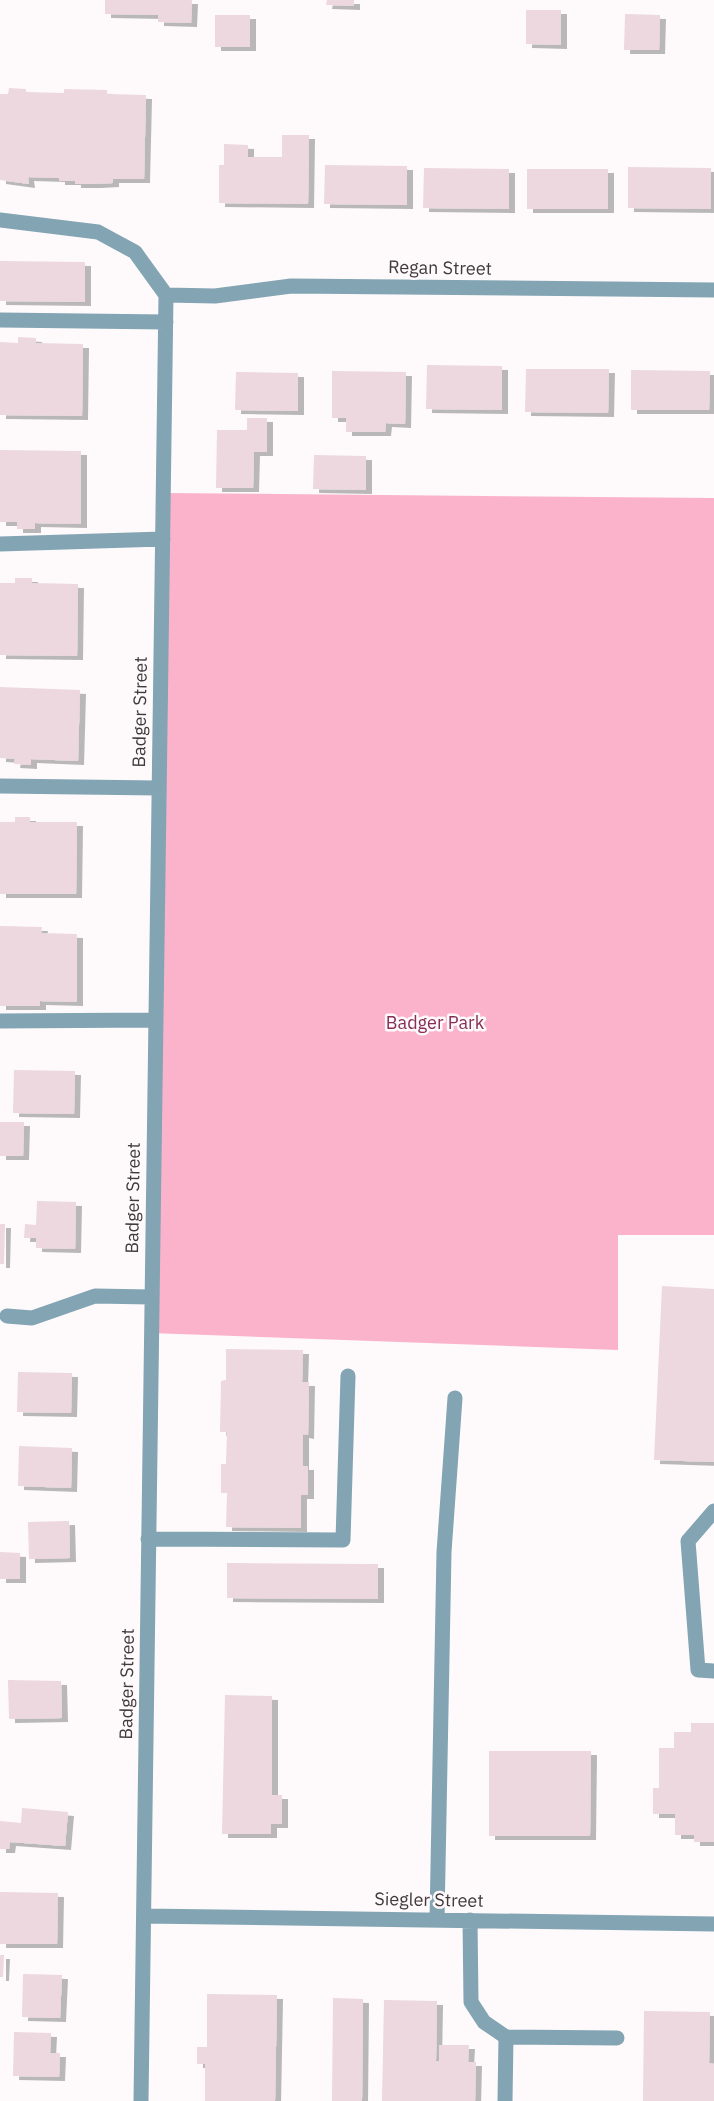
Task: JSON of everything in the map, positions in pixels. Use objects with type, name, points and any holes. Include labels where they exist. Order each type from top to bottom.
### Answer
[{"type":"street","points":[[0,220],[98,232],[135,252],[166,295]]},
{"type":"street","name":"Regan Street","points":[[166,295],[215,296],[291,286],[714,290]]},
{"type":"street","name":"Badger Street","points":[[141,2101],[150,1298],[166,295]]},
{"type":"street","points":[[0,320],[166,322]]},
{"type":"street","points":[[0,544],[163,539]]},
{"type":"street","points":[[0,786],[158,788]]},
{"type":"street","points":[[0,1021],[155,1020]]},
{"type":"street","points":[[7,1316],[32,1318],[95,1296],[150,1298]]},
{"type":"street","points":[[148,1539],[343,1540],[348,1376]]},
{"type":"street","points":[[437,1920],[444,1552],[455,1398]]},
{"type":"street","points":[[714,1511],[688,1541],[698,1670],[714,1671]]},
{"type":"street","name":"Siegler Street","points":[[144,1916],[714,1924]]},
{"type":"street","points":[[470,1920],[471,2002],[484,2022],[506,2037],[617,2038]]},
{"type":"street","points":[[505,2101],[506,2037]]},
{"type":"green space","name":"Badger Park","points":[[163,493],[714,498],[714,1235],[618,1235],[618,1350],[150,1333]]},
{"type":"building","points":[[105,0],[192,0],[191,23],[158,22],[158,15],[105,14]]},
{"type":"building","points":[[327,0],[354,0],[354,6],[326,5]]},
{"type":"building","points":[[526,10],[561,10],[561,45],[526,44]]},
{"type":"building","points":[[625,14],[660,15],[659,50],[624,50]]},
{"type":"building","points":[[215,15],[250,15],[250,47],[215,47]]},
{"type":"building","points":[[9,88],[26,89],[26,92],[64,93],[64,89],[107,90],[107,94],[146,95],[144,179],[113,179],[113,183],[95,184],[75,184],[75,181],[59,181],[59,178],[28,177],[29,184],[0,180],[0,94],[8,94]]},
{"type":"building","points":[[282,135],[309,135],[308,204],[219,203],[219,165],[224,165],[224,144],[248,145],[248,157],[282,157]]},
{"type":"building","points":[[325,165],[407,166],[407,205],[324,204]]},
{"type":"building","points":[[628,167],[711,168],[711,209],[628,208]]},
{"type":"building","points":[[424,168],[509,169],[509,209],[423,208]]},
{"type":"building","points":[[527,169],[608,169],[608,209],[527,209]]},
{"type":"building","points":[[0,261],[85,262],[85,302],[0,301]]},
{"type":"building","points":[[18,337],[36,338],[36,343],[83,344],[82,416],[0,415],[0,342],[18,343]]},
{"type":"building","points":[[427,365],[502,366],[502,410],[426,409]]},
{"type":"building","points":[[526,369],[609,369],[608,413],[525,412]]},
{"type":"building","points":[[631,370],[710,371],[709,410],[631,410]]},
{"type":"building","points":[[332,371],[406,372],[405,424],[386,423],[385,432],[346,432],[346,418],[332,418]]},
{"type":"building","points":[[236,372],[298,373],[298,411],[235,410]]},
{"type":"building","points":[[247,418],[267,418],[267,452],[254,452],[253,488],[216,488],[217,430],[247,430]]},
{"type":"building","points":[[0,450],[81,451],[81,524],[35,523],[35,529],[17,529],[17,522],[0,522]]},
{"type":"building","points":[[314,455],[366,456],[366,490],[313,489]]},
{"type":"building","points":[[15,578],[32,578],[32,583],[78,584],[77,656],[0,655],[0,583],[15,583]]},
{"type":"building","points":[[0,687],[80,690],[78,761],[31,759],[31,765],[14,764],[15,759],[0,758]]},
{"type":"building","points":[[15,817],[30,817],[30,822],[77,822],[76,894],[0,894],[0,822],[15,822]]},
{"type":"building","points":[[0,926],[42,927],[41,933],[77,934],[77,1002],[40,1001],[40,1006],[0,1006]]},
{"type":"building","points":[[14,1070],[75,1071],[74,1114],[13,1113]]},
{"type":"building","points":[[0,1122],[24,1122],[23,1156],[0,1156]]},
{"type":"building","points":[[37,1201],[76,1202],[75,1249],[36,1248],[36,1238],[24,1238],[25,1224],[36,1225]]},
{"type":"building","points":[[0,1224],[5,1224],[4,1264],[0,1264]]},
{"type":"building","points":[[662,1286],[714,1289],[714,1462],[654,1460]]},
{"type":"building","points":[[226,1349],[303,1350],[302,1382],[309,1382],[308,1435],[303,1434],[303,1466],[308,1466],[308,1495],[301,1495],[301,1528],[226,1527],[227,1493],[221,1493],[221,1464],[226,1464],[227,1432],[220,1432],[221,1381],[226,1380]]},
{"type":"building","points":[[18,1372],[72,1373],[71,1413],[17,1412]]},
{"type":"building","points":[[19,1446],[72,1448],[71,1488],[18,1486]]},
{"type":"building","points":[[69,1521],[70,1558],[29,1559],[28,1522]]},
{"type":"building","points":[[0,1552],[20,1553],[20,1579],[0,1579]]},
{"type":"building","points":[[227,1563],[378,1564],[378,1599],[227,1598]]},
{"type":"building","points":[[8,1680],[61,1681],[62,1718],[9,1719]]},
{"type":"building","points":[[225,1695],[272,1696],[272,1795],[282,1795],[282,1824],[271,1824],[271,1834],[222,1834]]},
{"type":"building","points":[[691,1723],[714,1723],[714,1842],[694,1842],[694,1835],[675,1835],[675,1814],[653,1814],[653,1788],[659,1788],[659,1748],[674,1748],[674,1732],[691,1732]]},
{"type":"building","points":[[489,1751],[591,1751],[590,1836],[489,1836]]},
{"type":"building","points":[[22,1808],[68,1812],[65,1846],[10,1842],[9,1849],[0,1849],[0,1821],[21,1823]]},
{"type":"building","points":[[0,1892],[58,1893],[57,1944],[0,1944]]},
{"type":"building","points":[[0,1955],[4,1955],[3,1977],[0,1977]]},
{"type":"building","points":[[23,1974],[62,1975],[60,2018],[22,2017]]},
{"type":"building","points":[[207,1994],[277,1995],[275,2101],[205,2101],[205,2064],[197,2064],[197,2047],[207,2047]]},
{"type":"building","points":[[333,1998],[363,1999],[362,2101],[332,2101]]},
{"type":"building","points":[[384,2000],[437,2001],[436,2061],[439,2061],[439,2045],[469,2045],[468,2062],[476,2062],[475,2101],[382,2101]]},
{"type":"building","points":[[644,2011],[710,2012],[709,2063],[714,2064],[714,2101],[643,2101]]},
{"type":"building","points":[[14,2032],[51,2033],[50,2053],[60,2053],[59,2077],[13,2076]]}]
